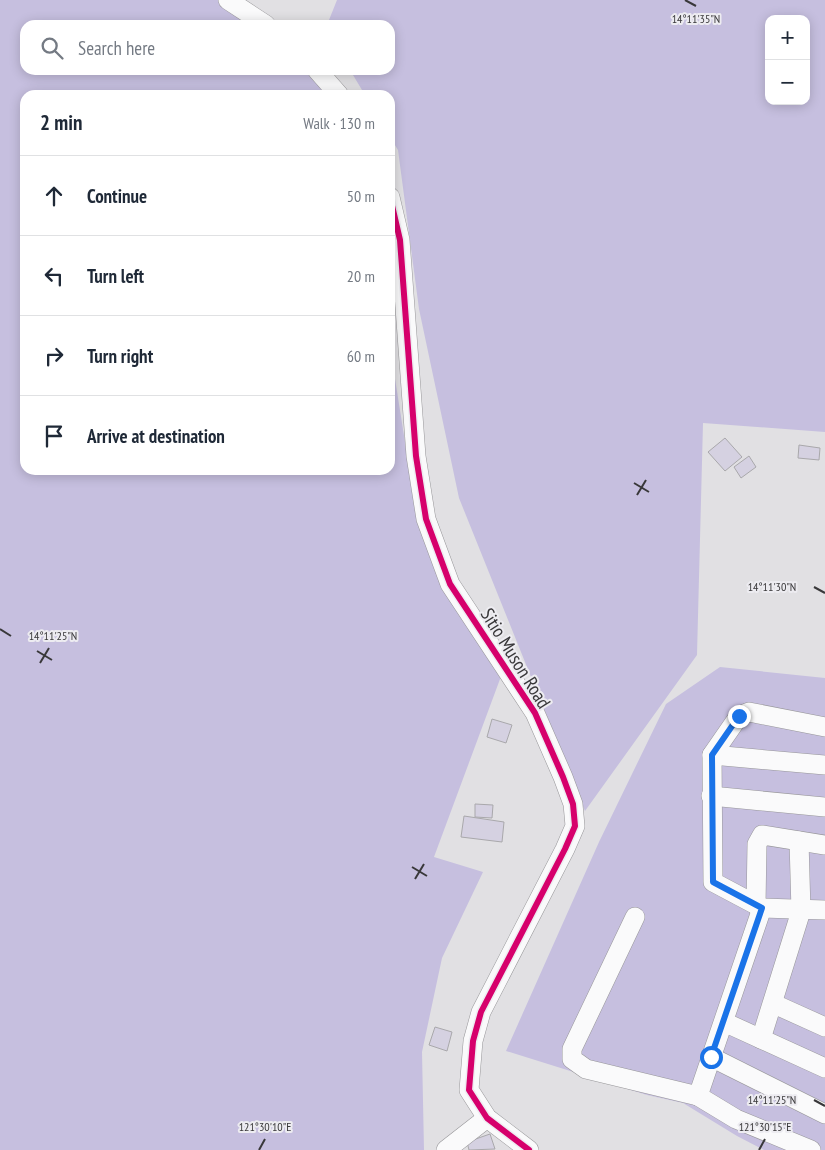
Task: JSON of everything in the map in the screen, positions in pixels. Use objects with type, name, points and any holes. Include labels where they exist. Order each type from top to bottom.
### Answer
[{"type":"street","points":[[228,0],[258,20]]},
{"type":"street","points":[[321,75],[334,90]]},
{"type":"street","name":"Sitio Muson Road","points":[[395,218],[400,240],[416,456],[426,519],[450,584],[534,712],[573,804],[575,826],[481,1012],[473,1041],[469,1090],[487,1118],[529,1150]]},
{"type":"street","points":[[825,727],[748,712],[739,716],[712,755],[711,796],[713,882],[759,906],[802,911],[825,910]]},
{"type":"street","points":[[712,755],[825,766]]},
{"type":"street","points":[[711,796],[825,807]]},
{"type":"street","points":[[698,1096],[724,1022],[759,906],[758,838],[762,835],[825,845]]},
{"type":"street","points":[[761,1039],[774,1004],[802,911],[799,841]]},
{"type":"street","points":[[635,917],[572,1049],[572,1059],[586,1068],[698,1096],[736,1119],[811,1150]]},
{"type":"street","points":[[774,1004],[825,1027]]},
{"type":"street","points":[[724,1022],[825,1068]]},
{"type":"street","points":[[711,1057],[825,1114]]},
{"type":"street","points":[[446,1150],[487,1118]]},
{"type":"shaded area","points":[[0,0],[240,0],[266,20],[20,20],[20,75],[322,75],[332,90],[20,90],[20,475],[395,475],[395,379],[417,518],[503,671],[434,857],[483,872],[442,958],[422,1052],[424,1150],[0,1150]]},
{"type":"shaded area","points":[[337,0],[825,0],[825,432],[703,423],[697,655],[585,811],[459,498],[419,309],[398,150],[395,145],[395,90],[362,90],[353,75],[395,75],[395,20],[329,20]]},
{"type":"shaded area","points":[[720,667],[825,678],[825,1150],[764,1150],[683,1103],[647,1095],[506,1051],[599,842],[666,704]]},
{"type":"building","points":[[725,438],[742,457],[725,471],[708,452]]},
{"type":"building","points":[[799,445],[820,448],[819,460],[798,458]]},
{"type":"building","points":[[749,456],[756,467],[741,478],[734,467]]},
{"type":"building","points":[[492,719],[512,725],[506,743],[487,737]]},
{"type":"building","points":[[475,804],[493,805],[492,818],[475,817]]},
{"type":"building","points":[[464,816],[504,822],[502,842],[461,837]]},
{"type":"building","points":[[435,1027],[452,1032],[447,1051],[429,1045]]},
{"type":"building","points":[[490,1134],[495,1149],[469,1150],[467,1142]]},
{"type":"cycle path","points":[[395,218],[400,240],[416,456],[426,519],[450,584],[535,713],[573,804],[575,826],[481,1012],[473,1041],[469,1090],[487,1118],[529,1150]]},
{"type":"route","points":[[711,1057],[762,908],[713,882],[712,755],[730,726],[739,716]]}]
